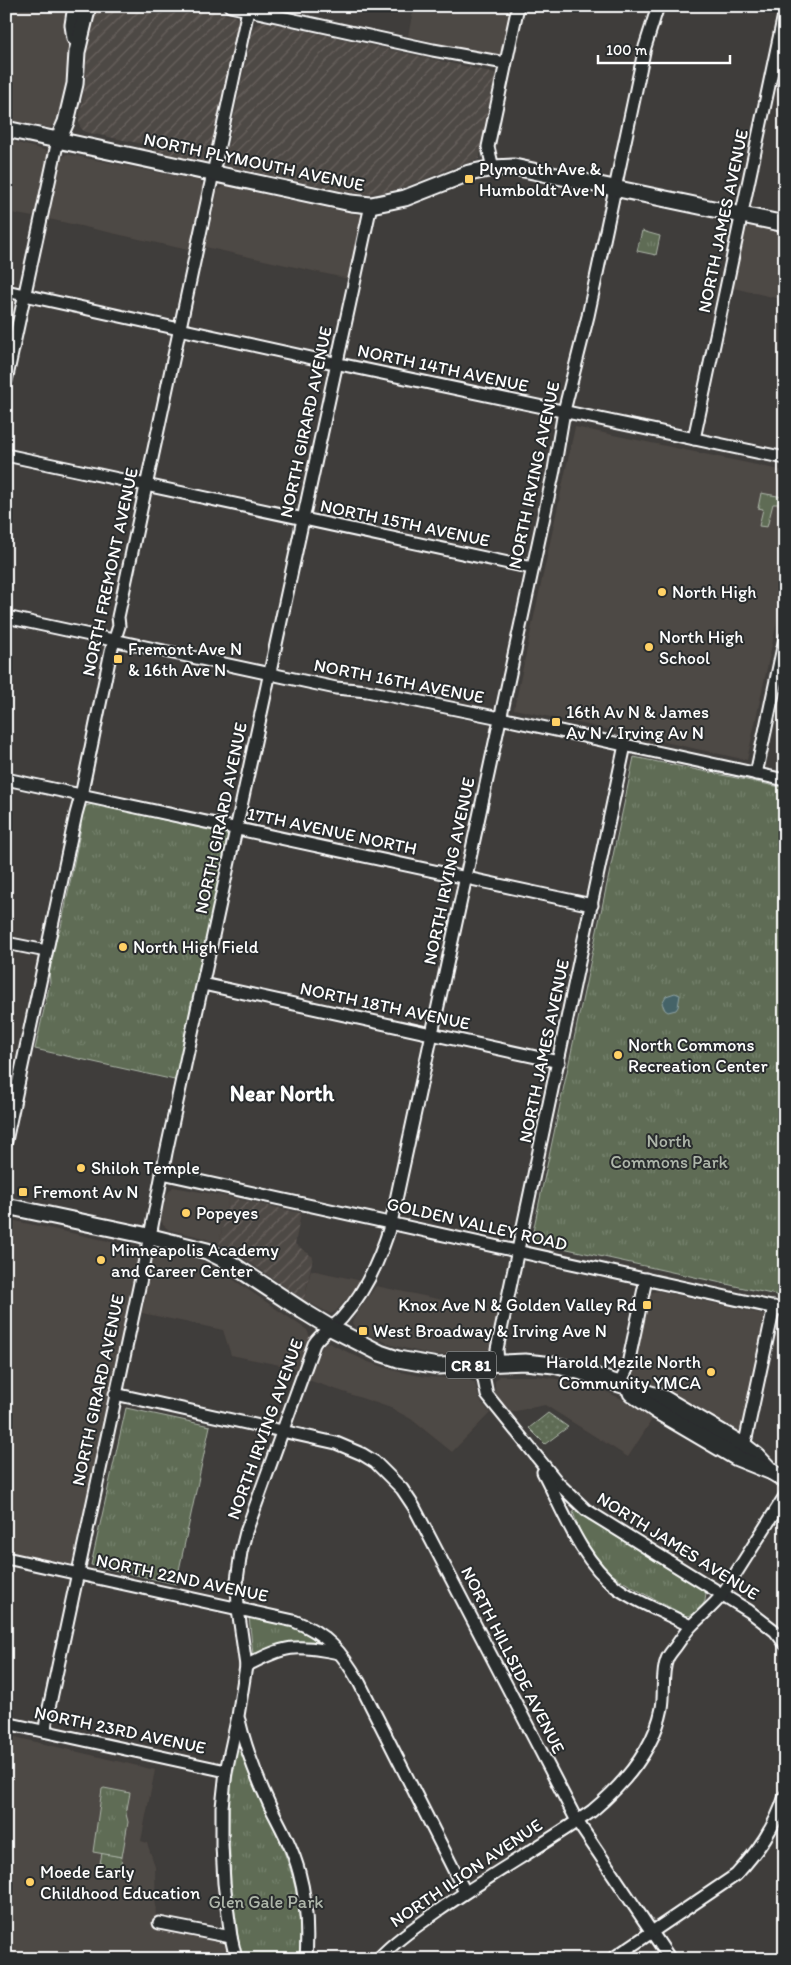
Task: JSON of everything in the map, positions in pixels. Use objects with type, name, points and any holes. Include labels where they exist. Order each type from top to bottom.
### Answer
[{"type":"main road","points":[[58,140],[66,122],[74,84],[78,7]]},
{"type":"main road","name":"NORTH PLYMOUTH AVENUE","points":[[6,129],[214,172],[351,203],[371,205],[405,198],[469,172],[514,167],[528,168],[785,224]]},
{"type":"main road","name":"CR 81","points":[[6,1206],[150,1236],[207,1251],[220,1257],[331,1328],[380,1353],[398,1359],[438,1366],[525,1362],[554,1365],[663,1398],[743,1445],[778,1476]]},
{"type":"main road","name":"CR 81","points":[[619,1385],[657,1411],[737,1458],[778,1476]]},
{"type":"street","points":[[230,6],[433,50],[505,63]]},
{"type":"street","points":[[493,168],[488,147],[518,6]]},
{"type":"street","name":"NORTH IRVING AVENUE","points":[[236,1959],[230,1937],[224,1883],[222,1807],[226,1771],[246,1666],[238,1609],[237,1580],[241,1552],[260,1492],[314,1344],[318,1337],[342,1318],[369,1278],[379,1259],[391,1223],[554,470],[564,411],[588,316],[645,47],[658,6]]},
{"type":"street","name":"NORTH FREMONT AVENUE","points":[[6,1141],[111,650],[116,641],[119,626],[118,617],[248,10]]},
{"type":"street","name":"NORTH JAMES AVENUE","points":[[694,439],[785,10]]},
{"type":"street","points":[[6,381],[58,140]]},
{"type":"street","name":"NORTH GIRARD AVENUE","points":[[46,1731],[77,1574],[162,1173],[371,205]]},
{"type":"street","name":"NORTH 14TH AVENUE","points":[[6,291],[785,458]]},
{"type":"street","name":"NORTH 15TH AVENUE","points":[[6,455],[532,568]]},
{"type":"street","name":"NORTH 16TH AVENUE","points":[[6,617],[336,688],[367,691],[500,718],[785,780]]},
{"type":"street","points":[[756,774],[785,638]]},
{"type":"street","name":"NORTH JAMES AVENUE","points":[[498,1364],[497,1349],[625,745]]},
{"type":"street","name":"17TH AVENUE NORTH","points":[[6,779],[592,905]]},
{"type":"street","points":[[6,943],[46,951]]},
{"type":"street","name":"NORTH 18TH AVENUE","points":[[203,984],[559,1062]]},
{"type":"street","name":"GOLDEN VALLEY ROAD","points":[[162,1173],[779,1309]]},
{"type":"street","points":[[619,1385],[627,1369],[646,1279]]},
{"type":"street","points":[[743,1445],[779,1309]]},
{"type":"street","name":"NORTH JAMES AVENUE","points":[[481,1365],[487,1395],[558,1483],[586,1510],[764,1622],[785,1644]]},
{"type":"street","name":"NORTH HILLSIDE AVENUE","points":[[115,1394],[336,1443],[362,1454],[390,1475],[402,1489],[427,1529],[577,1821],[670,1959]]},
{"type":"street","name":"NORTH JAMES AVENUE","points":[[533,1453],[575,1536],[586,1555],[600,1571],[623,1592],[690,1626]]},
{"type":"street","name":"NORTH ILION AVENUE","points":[[378,1959],[407,1932],[465,1892],[577,1821],[609,1796],[642,1757],[652,1737],[660,1717],[667,1658],[690,1626],[714,1605],[722,1595],[785,1496]]},
{"type":"street","name":"NORTH 22ND AVENUE","points":[[6,1558],[306,1625],[322,1634],[350,1665],[465,1892]]},
{"type":"street","points":[[246,1666],[271,1652],[291,1647],[312,1648],[339,1653]]},
{"type":"street","name":"NORTH IRVING AVENUE","points":[[238,1716],[253,1766],[299,1871],[306,1906],[308,1932],[306,1959]]},
{"type":"street","name":"NORTH 23RD AVENUE","points":[[6,1723],[226,1771]]},
{"type":"street","points":[[612,1959],[736,1875],[750,1860],[774,1826],[785,1796]]},
{"type":"street","points":[[159,1923],[230,1937]]},
{"type":"shaded area","points":[[6,6],[65,6],[68,19],[68,69],[57,121],[50,128],[6,119]]},
{"type":"shaded area","points":[[95,6],[192,6],[234,16],[239,19],[240,24],[211,158],[208,161],[202,162],[156,151],[148,145],[85,132],[80,127],[79,120],[86,78],[87,43]]},
{"type":"shaded area","points":[[414,6],[513,6],[503,53],[496,56],[408,36]]},
{"type":"shaded area","points":[[262,21],[495,73],[499,78],[479,159],[402,188],[367,194],[349,192],[227,166],[225,159],[253,27]]},
{"type":"shaded area","points":[[6,140],[51,152],[44,193],[33,217],[6,212]]},
{"type":"shaded area","points":[[66,154],[200,181],[206,189],[193,251],[49,219],[62,158]]},
{"type":"shaded area","points":[[225,186],[360,215],[362,221],[349,279],[205,247],[218,190]]},
{"type":"shaded area","points":[[751,226],[785,232],[785,300],[733,288],[744,232]]},
{"type":"shaded area","name":"North High School","points":[[575,427],[785,471],[785,585],[747,760],[514,709]]},
{"type":"shaded area","points":[[173,1187],[229,1197],[219,1244],[201,1237],[169,1230],[163,1225],[161,1219],[167,1194]]},
{"type":"shaded area","points":[[229,1197],[301,1213],[295,1244],[313,1257],[304,1300],[232,1250],[219,1244]]},
{"type":"shaded area","points":[[6,1219],[136,1247],[140,1254],[76,1561],[69,1566],[6,1553]]},
{"type":"shaded area","points":[[161,1253],[197,1259],[215,1267],[307,1330],[310,1337],[299,1369],[231,1355],[223,1330],[142,1313],[153,1258]]},
{"type":"shaded area","points":[[311,1270],[362,1281],[336,1311],[331,1314],[304,1300]]},
{"type":"shaded area","points":[[376,1286],[500,1312],[490,1348],[484,1354],[433,1355],[392,1345],[356,1329],[352,1323],[353,1319]]},
{"type":"shaded area","points":[[659,1291],[762,1314],[767,1319],[742,1430],[739,1432],[736,1433],[669,1396],[633,1379],[632,1373],[649,1295],[652,1292]]},
{"type":"shaded area","points":[[327,1342],[368,1362],[396,1371],[426,1377],[468,1379],[475,1383],[479,1399],[490,1413],[452,1452],[411,1419],[391,1408],[308,1380],[324,1343]]},
{"type":"shaded area","points":[[500,1376],[538,1376],[580,1383],[607,1392],[655,1415],[628,1457],[545,1405],[511,1412],[495,1393],[495,1381]]},
{"type":"shaded area","points":[[6,1735],[155,1770],[141,1841],[147,1843],[155,1866],[156,1929],[225,1943],[228,1945],[230,1959],[6,1959]]},
{"type":"green space","points":[[642,231],[660,236],[656,255],[637,251]]},
{"type":"green space","points":[[761,493],[783,497],[782,504],[773,504],[767,527],[759,526],[763,509],[758,508]]},
{"type":"green space","name":"North Commons Park","points":[[634,757],[785,788],[785,1297],[531,1241]]},
{"type":"green space","points":[[93,804],[226,834],[229,837],[179,1081],[35,1049],[50,983],[49,968],[54,943],[61,927],[81,828],[80,815],[86,806]]},
{"type":"green space","points":[[126,1408],[210,1426],[176,1584],[91,1565]]},
{"type":"green space","points":[[548,1413],[568,1427],[545,1444],[529,1428]]},
{"type":"green space","points":[[578,1511],[706,1592],[705,1601],[697,1614],[686,1616],[607,1571],[595,1558],[584,1539],[573,1512]]},
{"type":"green space","points":[[249,1617],[297,1628],[320,1643],[287,1644],[253,1654]]},
{"type":"green space","name":"Glen Gale Park","points":[[238,1750],[283,1848],[290,1868],[299,1910],[299,1959],[241,1959],[231,1883],[229,1830],[230,1790]]},
{"type":"green space","points":[[102,1789],[130,1793],[126,1814],[128,1822],[122,1857],[93,1852]]},
{"type":"green space","points":[[102,1853],[122,1857],[119,1873],[99,1869]]},
{"type":"water","points":[[675,993],[680,995],[678,1007],[676,1010],[668,1012],[662,1003],[666,996]]},
{"type":"place","name":"Plymouth Ave & Humboldt Ave N","points":[[469,179]]},
{"type":"place","name":"North High","points":[[662,592]]},
{"type":"place","name":"North High School","points":[[649,647]]},
{"type":"place","name":"Fremont Ave N & 16th Ave N","points":[[118,659]]},
{"type":"place","name":"16th Av N & James Av N / Irving Av N","points":[[556,722]]},
{"type":"place","name":"North High Field","points":[[123,947]]},
{"type":"place","name":"North Commons Recreation Center","points":[[618,1055]]},
{"type":"place","name":"Shiloh Temple","points":[[81,1168]]},
{"type":"place","name":"Fremont Av N","points":[[23,1192]]},
{"type":"place","name":"Popeyes","points":[[186,1213]]},
{"type":"place","name":"Minneapolis Academy and Career Center","points":[[101,1260]]},
{"type":"place","name":"Knox Ave N & Golden Valley Rd","points":[[647,1305]]},
{"type":"place","name":"West Broadway & Irving Ave N","points":[[363,1331]]},
{"type":"place","name":"Harold Mezile North Community YMCA","points":[[711,1372]]},
{"type":"place","name":"Moede Early Childhood Education","points":[[30,1882]]},
{"type":"district","name":"Near North","points":[[282,1093]]}]
